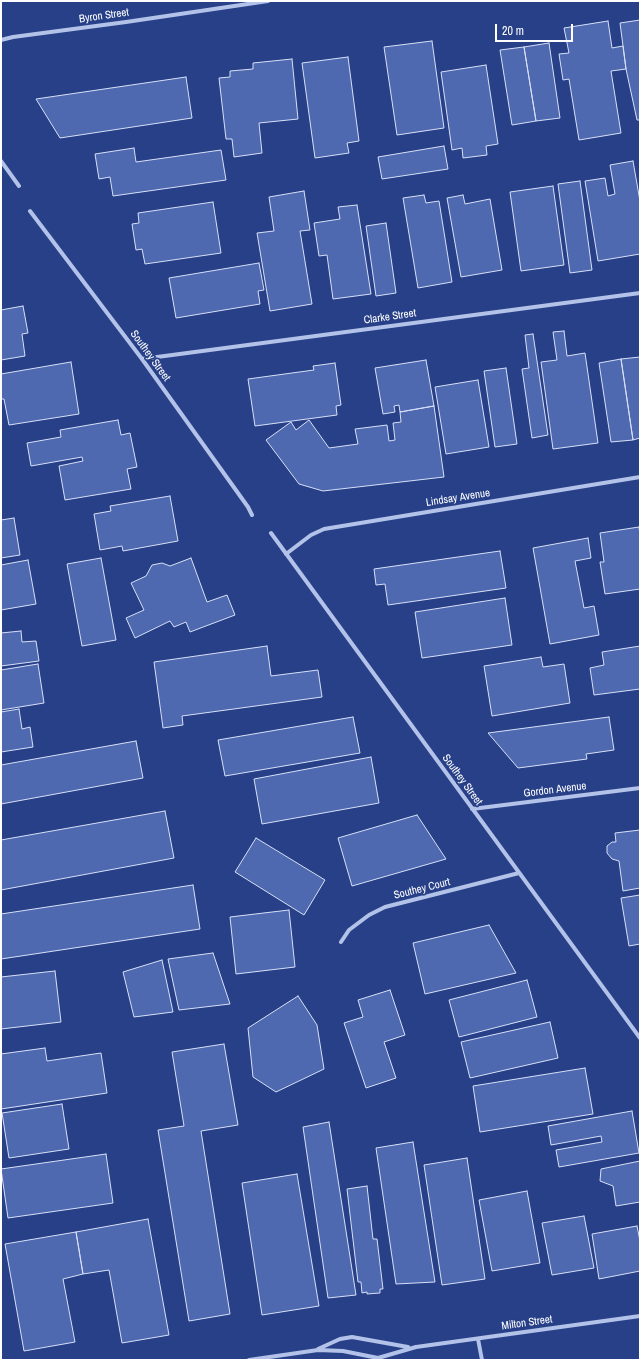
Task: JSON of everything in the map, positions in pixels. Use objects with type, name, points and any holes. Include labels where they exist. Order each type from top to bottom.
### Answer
[{"type":"street","name":"Byron Street","points":[[1,39],[268,1]]},
{"type":"street","points":[[1,161],[19,186]]},
{"type":"street","name":"Southey Street","points":[[30,212],[142,359],[244,501],[252,515]]},
{"type":"street","name":"Clarke Street","points":[[142,359],[640,293]]},
{"type":"street","name":"Lindsay Avenue","points":[[286,554],[311,534],[324,529],[640,476]]},
{"type":"street","name":"Southey Street","points":[[270,533],[640,1038]]},
{"type":"street","name":"Gordon Avenue","points":[[472,809],[640,788]]},
{"type":"street","name":"Southey Court","points":[[341,942],[349,930],[369,915],[385,908],[519,873]]},
{"type":"street","name":"Milton Street","points":[[249,1360],[322,1350],[374,1358],[416,1347],[640,1316]]},
{"type":"street","name":"Milton Street","points":[[312,1351],[328,1345],[336,1340],[348,1338],[394,1346],[416,1347]]},
{"type":"street","points":[[478,1339],[482,1360]]},
{"type":"building","points":[[640,20],[640,120],[637,120],[626,69],[620,23]]},
{"type":"building","points":[[608,21],[612,48],[623,46],[626,69],[611,71],[621,133],[579,140],[569,79],[563,80],[559,54],[569,53],[564,28]]},
{"type":"building","points":[[432,41],[444,128],[397,135],[384,47]]},
{"type":"building","points":[[549,43],[560,118],[536,121],[524,47]]},
{"type":"building","points":[[524,47],[536,121],[512,125],[500,50]]},
{"type":"building","points":[[348,57],[359,141],[347,143],[349,153],[315,158],[302,63]]},
{"type":"building","points":[[292,59],[298,119],[259,123],[262,153],[234,157],[232,139],[226,139],[219,78],[230,77],[230,71],[253,69],[253,63]]},
{"type":"building","points":[[486,65],[498,144],[486,146],[487,155],[463,158],[462,148],[452,150],[441,72]]},
{"type":"building","points":[[186,77],[192,118],[60,138],[36,99]]},
{"type":"building","points":[[444,146],[448,169],[382,179],[378,157]]},
{"type":"building","points":[[134,148],[136,162],[221,150],[226,180],[113,196],[110,177],[99,179],[95,154]]},
{"type":"building","points":[[633,161],[640,201],[640,254],[598,261],[585,181],[605,178],[608,196],[615,194],[610,165]]},
{"type":"building","points":[[580,181],[592,270],[570,273],[558,184]]},
{"type":"building","points":[[553,186],[564,265],[521,271],[510,192]]},
{"type":"building","points":[[304,191],[310,230],[300,231],[312,304],[270,311],[257,233],[274,231],[269,197]]},
{"type":"building","points":[[424,195],[426,203],[439,201],[452,282],[418,288],[403,198]]},
{"type":"building","points":[[463,195],[465,204],[490,199],[502,270],[461,277],[447,198]]},
{"type":"building","points":[[213,202],[221,253],[145,264],[142,249],[136,250],[132,224],[139,223],[138,213]]},
{"type":"building","points":[[357,205],[371,294],[333,299],[327,255],[319,256],[314,223],[340,219],[338,207]]},
{"type":"building","points":[[386,223],[396,293],[376,296],[366,226]]},
{"type":"building","points":[[259,263],[264,290],[258,291],[260,304],[176,318],[169,278]]},
{"type":"building","points":[[23,306],[28,333],[22,334],[25,356],[1,360],[1,310]]},
{"type":"building","points":[[564,331],[567,356],[585,353],[598,443],[553,449],[541,362],[557,360],[553,332]]},
{"type":"building","points":[[533,334],[548,435],[532,438],[522,369],[529,368],[525,335]]},
{"type":"building","points":[[640,357],[640,438],[633,440],[621,359]]},
{"type":"building","points":[[621,359],[633,440],[611,442],[599,363]]},
{"type":"building","points":[[426,360],[434,406],[400,412],[399,405],[394,406],[395,412],[383,414],[375,368]]},
{"type":"building","points":[[71,362],[79,414],[9,425],[4,399],[1,399],[1,374]]},
{"type":"building","points":[[335,363],[341,405],[336,406],[337,415],[255,426],[248,379],[314,370],[313,366]]},
{"type":"building","points":[[506,368],[517,444],[495,447],[484,371]]},
{"type":"building","points":[[478,380],[489,447],[446,454],[435,387]]},
{"type":"building","points":[[434,406],[444,477],[323,491],[299,484],[266,440],[291,422],[296,430],[309,420],[329,448],[358,444],[355,429],[387,425],[389,441],[395,440],[393,423],[401,422],[400,412]]},
{"type":"building","points":[[118,420],[121,435],[130,433],[137,467],[127,469],[131,489],[65,500],[59,466],[83,461],[82,457],[31,466],[27,443],[61,437],[60,430]]},
{"type":"building","points":[[170,496],[178,541],[123,551],[122,546],[100,550],[94,514],[111,511],[110,506]]},
{"type":"building","points":[[14,518],[20,555],[1,558],[1,520]]},
{"type":"building","points":[[639,527],[640,589],[605,594],[600,562],[604,562],[600,533]]},
{"type":"building","points":[[588,538],[591,558],[575,561],[584,608],[594,606],[599,635],[550,644],[533,548]]},
{"type":"building","points":[[500,551],[506,588],[388,605],[385,584],[376,585],[374,569]]},
{"type":"building","points":[[101,558],[116,640],[82,646],[67,564]]},
{"type":"building","points":[[191,558],[207,602],[227,595],[235,615],[190,632],[186,622],[174,627],[170,621],[135,638],[126,618],[144,610],[131,583],[146,576],[152,565],[162,563],[170,566]]},
{"type":"building","points":[[28,560],[36,604],[1,610],[1,565]]},
{"type":"building","points":[[505,598],[512,645],[422,658],[415,612]]},
{"type":"building","points":[[21,631],[22,642],[36,641],[39,661],[1,666],[1,633]]},
{"type":"building","points":[[267,646],[271,676],[318,670],[322,697],[182,716],[183,725],[163,728],[154,662]]},
{"type":"building","points":[[640,646],[640,689],[594,695],[590,668],[604,665],[602,652]]},
{"type":"building","points":[[541,657],[543,667],[564,664],[570,703],[492,716],[484,666]]},
{"type":"building","points":[[38,664],[44,703],[1,710],[1,670]]},
{"type":"building","points":[[19,709],[22,729],[30,727],[33,747],[1,752],[1,712]]},
{"type":"building","points":[[353,717],[360,753],[225,776],[218,740]]},
{"type":"building","points":[[609,717],[614,750],[586,754],[587,759],[518,768],[488,733]]},
{"type":"building","points":[[136,741],[143,778],[1,804],[1,765]]},
{"type":"building","points":[[371,757],[379,803],[262,824],[254,779]]},
{"type":"building","points":[[165,811],[174,858],[1,890],[1,840]]},
{"type":"building","points":[[417,815],[446,859],[352,886],[338,838]]},
{"type":"building","points":[[640,830],[640,888],[623,891],[619,861],[612,859],[607,853],[607,846],[612,842],[616,842],[615,833]]},
{"type":"building","points":[[256,838],[325,880],[304,915],[235,872]]},
{"type":"building","points":[[193,885],[200,929],[1,959],[1,914]]},
{"type":"building","points":[[640,895],[640,944],[629,946],[621,898]]},
{"type":"building","points":[[289,910],[295,967],[236,974],[230,917]]},
{"type":"building","points":[[489,925],[516,973],[425,994],[413,943]]},
{"type":"building","points":[[213,953],[230,1004],[179,1010],[168,959]]},
{"type":"building","points":[[162,960],[173,1012],[134,1017],[123,972]]},
{"type":"building","points":[[55,971],[61,1022],[1,1029],[1,977]]},
{"type":"building","points":[[527,980],[537,1017],[459,1037],[449,1000]]},
{"type":"building","points":[[390,990],[405,1035],[384,1042],[396,1078],[366,1088],[344,1023],[363,1017],[358,1000]]},
{"type":"building","points":[[298,996],[317,1025],[324,1069],[276,1092],[253,1077],[248,1028]]},
{"type":"building","points":[[550,1022],[558,1058],[470,1078],[461,1042]]},
{"type":"building","points":[[224,1044],[238,1125],[201,1131],[230,1314],[189,1321],[158,1130],[184,1126],[172,1052]]},
{"type":"building","points":[[45,1048],[47,1061],[101,1053],[107,1093],[1,1109],[1,1054]]},
{"type":"building","points":[[585,1068],[593,1114],[480,1132],[473,1086]]},
{"type":"building","points":[[62,1104],[69,1149],[9,1158],[2,1113]]},
{"type":"building","points":[[632,1111],[639,1153],[559,1167],[556,1150],[602,1142],[601,1136],[551,1145],[548,1126]]},
{"type":"building","points":[[329,1122],[356,1295],[328,1298],[303,1127]]},
{"type":"building","points":[[413,1142],[435,1282],[396,1284],[376,1148]]},
{"type":"building","points":[[106,1154],[113,1203],[8,1218],[1,1169]]},
{"type":"building","points":[[467,1158],[485,1279],[442,1285],[424,1165]]},
{"type":"building","points":[[640,1161],[640,1202],[616,1206],[613,1186],[600,1181],[601,1169]]},
{"type":"building","points":[[297,1174],[319,1306],[262,1315],[242,1183]]},
{"type":"building","points":[[367,1186],[373,1239],[377,1239],[383,1289],[380,1289],[380,1293],[367,1294],[367,1292],[362,1293],[361,1282],[358,1282],[347,1189]]},
{"type":"building","points":[[527,1191],[540,1263],[492,1271],[479,1200]]},
{"type":"building","points":[[584,1216],[594,1268],[552,1275],[542,1223]]},
{"type":"building","points":[[148,1219],[169,1335],[122,1343],[109,1270],[83,1274],[76,1232]]},
{"type":"building","points":[[637,1226],[640,1241],[640,1271],[599,1279],[592,1234]]},
{"type":"building","points":[[76,1232],[83,1274],[63,1279],[75,1342],[24,1351],[5,1244]]}]
